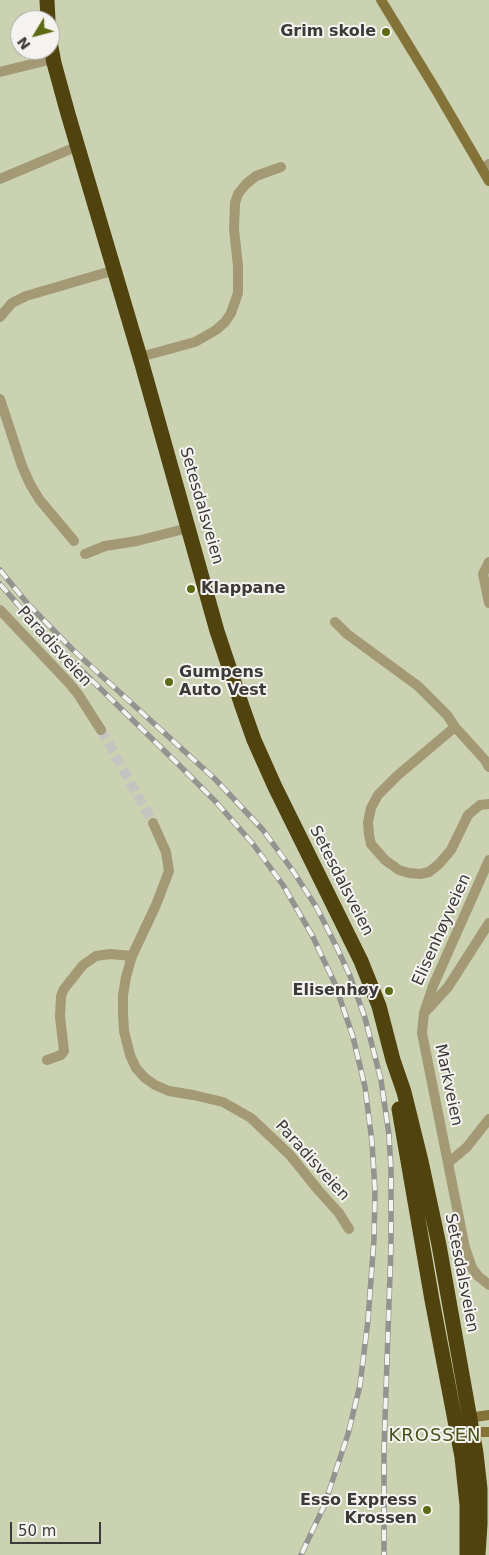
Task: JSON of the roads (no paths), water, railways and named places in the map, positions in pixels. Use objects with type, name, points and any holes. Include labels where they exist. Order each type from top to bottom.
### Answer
[{"type":"highway","name":"Setesdalsveien","points":[[53,60],[140,357],[217,632],[254,740],[289,817],[361,961],[379,1006],[393,1060],[404,1092],[439,1245],[472,1426],[480,1489],[478,1555]]},
{"type":"highway","name":"Setesdalsveien","points":[[393,1060],[426,1271],[462,1457],[467,1505],[467,1555]]},
{"type":"highway","points":[[480,1489],[489,1461]]},
{"type":"main road","points":[[381,0],[486,167],[489,181]]},
{"type":"main road","points":[[456,1430],[472,1426],[489,1415]]},
{"type":"main road","points":[[472,1426],[489,1432]]},
{"type":"street","points":[[0,72],[49,60]]},
{"type":"street","points":[[0,179],[78,146]]},
{"type":"street","points":[[140,357],[195,342],[216,330],[225,322],[238,293],[234,229],[235,203],[238,194],[256,176],[282,167]]},
{"type":"street","points":[[0,317],[12,303],[26,296],[115,270]]},
{"type":"street","points":[[0,399],[22,466],[30,484],[39,499],[74,541]]},
{"type":"street","points":[[84,554],[105,546],[188,528]]},
{"type":"street","points":[[489,562],[483,574],[489,602]]},
{"type":"street","name":"Paradisveien","points":[[0,610],[69,683],[101,730]]},
{"type":"street","points":[[336,622],[347,634],[418,686],[447,715],[489,767]]},
{"type":"street","name":"Elisenhøyveien","points":[[455,727],[398,774],[378,795],[371,808],[368,822],[368,835],[371,844],[385,860],[399,870],[414,874],[429,872],[451,850],[468,815],[480,806],[489,804]]},
{"type":"street","name":"Paradisveien","points":[[153,823],[166,852],[169,871],[156,905],[132,956],[123,995],[122,1014],[126,1043],[136,1068],[155,1086],[169,1091],[223,1102],[251,1118],[290,1154],[349,1229]]},
{"type":"street","name":"Elisenhøyveien","points":[[424,1013],[433,986],[489,860]]},
{"type":"street","points":[[424,1013],[448,987],[489,923]]},
{"type":"street","points":[[47,1060],[60,1055],[64,1051],[60,1017],[61,996],[64,989],[83,965],[96,956],[110,954],[132,956]]},
{"type":"street","name":"Markveien","points":[[424,1013],[423,1042],[465,1248],[472,1268],[478,1276],[489,1284]]},
{"type":"street","name":"Markveien","points":[[448,1163],[466,1147],[489,1119]]},
{"type":"tunnel","points":[[101,730],[153,823]]},
{"type":"railway","points":[[0,570],[27,603],[72,649],[215,779],[263,830],[317,908],[350,976],[365,1018],[381,1080],[389,1135],[391,1246],[384,1448],[384,1555]]},
{"type":"railway","points":[[0,584],[42,632],[216,802],[253,844],[283,885],[312,935],[335,984],[353,1037],[365,1087],[372,1142],[375,1191],[374,1239],[368,1320],[360,1385],[348,1434],[324,1506],[301,1555]]},
{"type":"place","name":"Grim skole","points":[[386,32]]},
{"type":"place","name":"Klappane","points":[[191,589]]},
{"type":"place","name":"Gumpens Auto Vest","points":[[169,682]]},
{"type":"place","name":"Elisenhøy","points":[[389,991]]},
{"type":"place","name":"Esso Express Krossen","points":[[427,1510]]},
{"type":"district","name":"KROSSEN","points":[[435,1436]]}]
